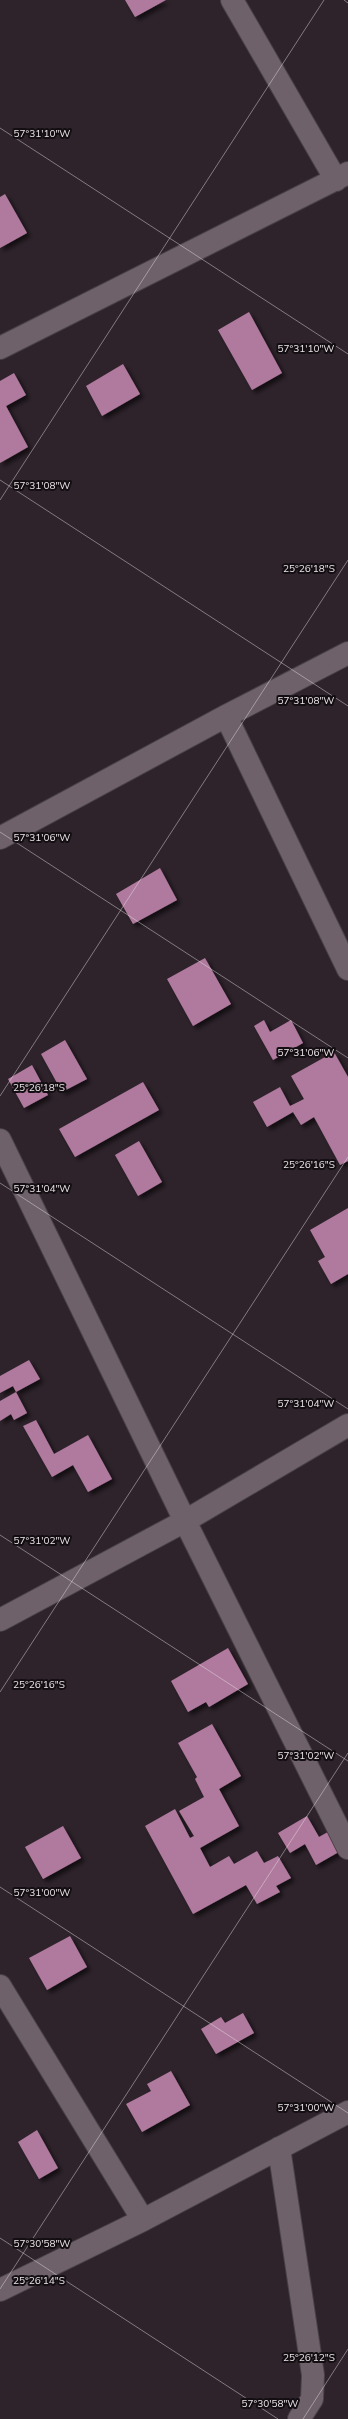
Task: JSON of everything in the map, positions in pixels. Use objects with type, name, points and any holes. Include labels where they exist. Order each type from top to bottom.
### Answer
[{"type":"street","points":[[0,348],[342,177],[232,0]]},
{"type":"street","points":[[0,838],[226,716],[348,653]]},
{"type":"street","points":[[226,716],[348,969]]},
{"type":"street","points":[[0,1140],[184,1521],[348,1848]]},
{"type":"street","points":[[0,1620],[184,1521],[348,1425]]},
{"type":"street","points":[[0,1986],[143,2220]]},
{"type":"street","points":[[0,2290],[143,2220],[348,2112]]},
{"type":"street","points":[[279,2148],[313,2375],[312,2399],[299,2419]]},
{"type":"building","points":[[125,0],[166,0],[135,17]]},
{"type":"building","points":[[5,194],[27,233],[0,248],[0,197]]},
{"type":"building","points":[[249,312],[282,373],[252,390],[218,330]]},
{"type":"building","points":[[123,364],[140,394],[102,416],[86,386]]},
{"type":"building","points":[[14,373],[26,395],[6,406],[28,447],[0,463],[0,381]]},
{"type":"building","points":[[160,868],[177,900],[133,924],[116,894]]},
{"type":"building","points":[[205,958],[231,1004],[193,1026],[167,979]]},
{"type":"building","points":[[264,1020],[270,1032],[291,1020],[303,1043],[273,1060],[254,1026]]},
{"type":"building","points":[[65,1040],[87,1079],[62,1092],[41,1054]]},
{"type":"building","points":[[334,1052],[348,1077],[348,1161],[340,1165],[314,1117],[301,1125],[293,1112],[267,1127],[253,1102],[280,1087],[290,1106],[304,1099],[291,1076]]},
{"type":"building","points":[[32,1065],[48,1095],[24,1108],[8,1079]]},
{"type":"building","points":[[143,1082],[159,1110],[75,1157],[59,1129]]},
{"type":"building","points":[[139,1141],[162,1182],[138,1196],[115,1155]]},
{"type":"building","points":[[348,1208],[348,1274],[331,1284],[318,1261],[325,1257],[310,1230]]},
{"type":"building","points":[[29,1360],[40,1379],[16,1392],[13,1386],[0,1393],[0,1376]]},
{"type":"building","points":[[16,1392],[27,1413],[14,1420],[11,1414],[0,1421],[0,1401]]},
{"type":"building","points":[[36,1420],[54,1454],[88,1435],[112,1479],[88,1492],[73,1465],[52,1477],[23,1426]]},
{"type":"building","points":[[228,1648],[248,1684],[209,1707],[206,1702],[188,1712],[171,1681]]},
{"type":"building","points":[[212,1724],[241,1776],[219,1789],[239,1826],[200,1848],[210,1867],[229,1856],[234,1864],[257,1851],[264,1863],[278,1856],[291,1878],[276,1886],[280,1892],[257,1904],[246,1885],[193,1914],[145,1826],[175,1809],[190,1838],[194,1836],[179,1811],[204,1797],[195,1779],[197,1777],[178,1743]]},
{"type":"building","points":[[307,1816],[319,1837],[333,1829],[344,1849],[316,1865],[305,1844],[290,1853],[278,1833]]},
{"type":"building","points":[[63,1826],[81,1858],[43,1879],[25,1847]]},
{"type":"building","points":[[70,1936],[87,1967],[47,1990],[29,1958]]},
{"type":"building","points":[[243,2013],[254,2033],[216,2054],[201,2029],[221,2017],[225,2023]]},
{"type":"building","points":[[171,2071],[190,2105],[142,2132],[126,2104],[151,2091],[147,2084]]},
{"type":"building","points":[[37,2130],[58,2168],[39,2179],[18,2142]]}]
